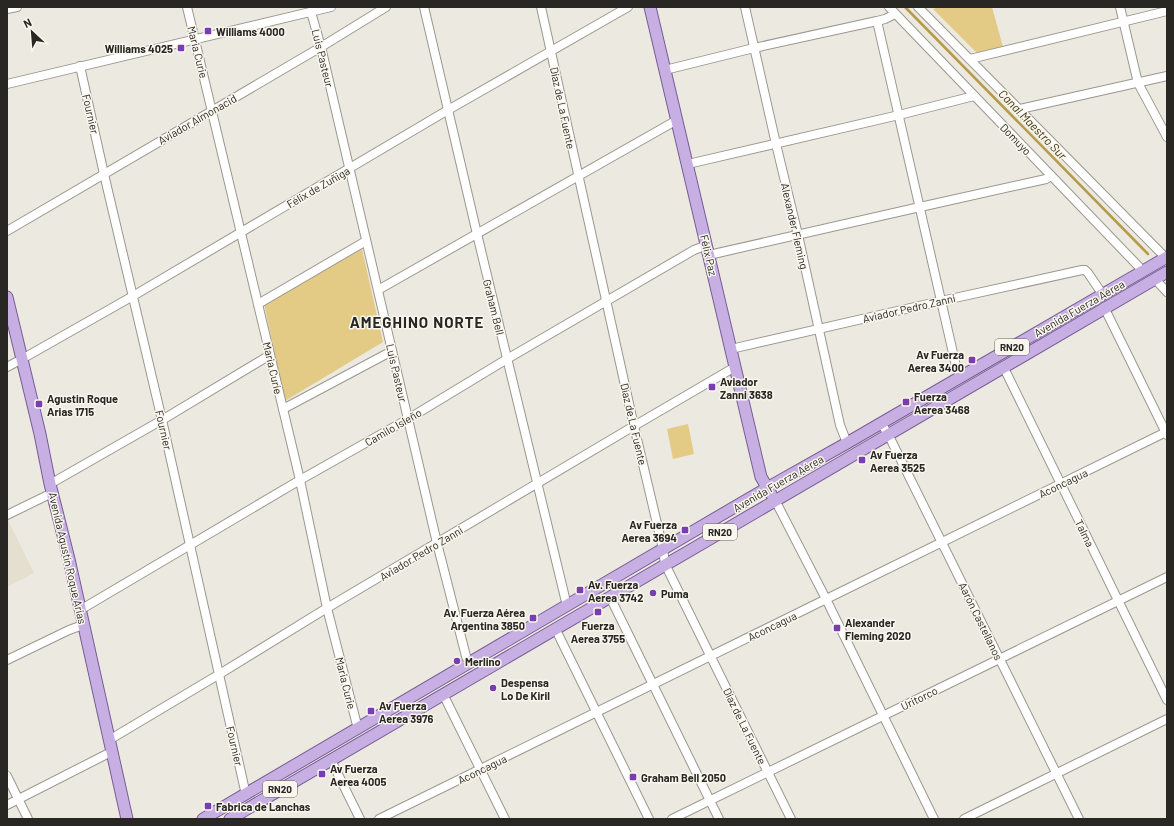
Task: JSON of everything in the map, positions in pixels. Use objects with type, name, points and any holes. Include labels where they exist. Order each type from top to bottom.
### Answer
[{"type":"main road","name":"Félix Paz","points":[[650,7],[761,477],[775,500]]},
{"type":"main road","name":"Avenida Fuerza Aérea","points":[[203,819],[217,816],[246,794],[767,488],[1166,257]]},
{"type":"main road","points":[[1155,279],[1154,273],[1165,264],[1167,261],[1166,257]]},
{"type":"main road","name":"Avenida Fuerza Aérea","points":[[230,819],[1104,307],[1167,272]]},
{"type":"main road","name":"Avenida Agustín Roque Arias","points":[[7,297],[40,434],[51,489],[69,559],[127,819]]},
{"type":"street","points":[[7,9],[17,7]]},
{"type":"street","name":"Maria Curie","points":[[187,7],[242,232],[300,480],[328,608],[358,729]]},
{"type":"street","points":[[7,84],[332,7]]},
{"type":"street","name":"Aviador Almonacid","points":[[7,231],[321,47],[386,7]]},
{"type":"street","name":"Graham Bell","points":[[424,7],[567,606]]},
{"type":"street","name":"Díaz de La Fuente","points":[[541,7],[634,426],[663,549],[665,564],[791,819]]},
{"type":"street","name":"Félix de Zuñiga","points":[[7,367],[133,296],[448,110],[628,7]]},
{"type":"street","name":"Alexander Fleming","points":[[745,7],[840,425],[847,443]]},
{"type":"street","name":"Domuyo","points":[[889,7],[1143,271]]},
{"type":"street","points":[[918,7],[1166,257]]},
{"type":"street","points":[[1120,7],[1138,83],[1167,137]]},
{"type":"street","points":[[970,59],[1167,11]]},
{"type":"street","name":"Luis Pasteur","points":[[311,12],[321,47],[437,543],[468,664]]},
{"type":"street","points":[[665,70],[754,48],[877,21],[895,14]]},
{"type":"street","points":[[877,21],[956,366],[960,377]]},
{"type":"street","name":"Fournier","points":[[80,66],[162,420],[218,675],[246,794]]},
{"type":"street","points":[[1020,109],[1167,76]]},
{"type":"street","points":[[688,164],[974,96]]},
{"type":"street","points":[[378,290],[677,120]]},
{"type":"street","name":"Camilo Isleño","points":[[80,610],[694,250],[708,250],[798,235],[1046,179],[1051,176]]},
{"type":"street","points":[[258,304],[366,241]]},
{"type":"street","name":"Aviador Pedro Zanni","points":[[731,349],[1082,270],[1088,272],[1103,294]]},
{"type":"street","points":[[1155,279],[1167,292]]},
{"type":"street","points":[[1104,307],[1166,434]]},
{"type":"street","points":[[283,409],[392,351]]},
{"type":"street","points":[[7,515],[270,355]]},
{"type":"street","name":"Talma","points":[[1003,366],[1167,700]]},
{"type":"street","name":"Aviador Pedro Zanni","points":[[109,740],[437,543],[735,367]]},
{"type":"street","name":"Aarón Castellanos","points":[[881,423],[888,434],[942,542],[1078,819]]},
{"type":"street","name":"Aconcagua","points":[[379,819],[942,542],[1166,434]]},
{"type":"street","points":[[775,500],[826,599],[934,819]]},
{"type":"street","name":"Uritorco","points":[[672,819],[1167,576]]},
{"type":"street","points":[[610,597],[719,819]]},
{"type":"street","points":[[7,660],[69,630],[83,625]]},
{"type":"street","points":[[555,628],[649,819]]},
{"type":"street","points":[[443,694],[505,819]]},
{"type":"street","points":[[964,819],[1167,719]]},
{"type":"street","points":[[7,805],[111,752]]},
{"type":"street","points":[[331,760],[360,819]]},
{"type":"street","points":[[7,776],[28,819]]},
{"type":"shaded area","points":[[940,7],[992,7],[1003,47],[977,53],[933,9]]},
{"type":"shaded area","points":[[362,249],[383,342],[285,401],[264,304]]},
{"type":"shaded area","points":[[688,424],[694,454],[673,459],[667,429]]},
{"type":"shaded area","points":[[7,518],[34,573],[7,587]]},
{"type":"waterway","name":"Canal Maestro Sur","points":[[905,7],[1148,254]]},
{"type":"place","name":"Williams 4000","points":[[208,31]]},
{"type":"place","name":"Williams 4025","points":[[181,48]]},
{"type":"place","name":"Av Fuerza Aerea 3400","points":[[972,360]]},
{"type":"place","name":"Aviador Zanni 3638","points":[[712,387]]},
{"type":"place","name":"Fuerza Aerea 3468","points":[[906,402]]},
{"type":"place","name":"Agustin Roque Arias 1715","points":[[39,404]]},
{"type":"place","name":"Av Fuerza Aerea 3525","points":[[862,460]]},
{"type":"place","name":"Av Fuerza Aerea 3694","points":[[685,530]]},
{"type":"place","name":"Av. Fuerza Aerea 3742","points":[[580,590]]},
{"type":"place","name":"Puma","points":[[653,593]]},
{"type":"place","name":"Fuerza Aerea 3755","points":[[598,612]]},
{"type":"place","name":"Av. Fuerza Aérea Argentina 3850","points":[[533,618]]},
{"type":"place","name":"Alexander Fleming 2020","points":[[837,628]]},
{"type":"place","name":"Merlino","points":[[457,661]]},
{"type":"place","name":"Despensa Lo De Kiril","points":[[493,688]]},
{"type":"place","name":"Av Fuerza Aerea 3976","points":[[371,711]]},
{"type":"place","name":"Av Fuerza Aerea 4005","points":[[322,774]]},
{"type":"place","name":"Graham Bell 2050","points":[[633,777]]},
{"type":"place","name":"Fabrica de Lanchas","points":[[208,806]]},
{"type":"district","name":"AMEGHINO NORTE","points":[[417,322]]}]
